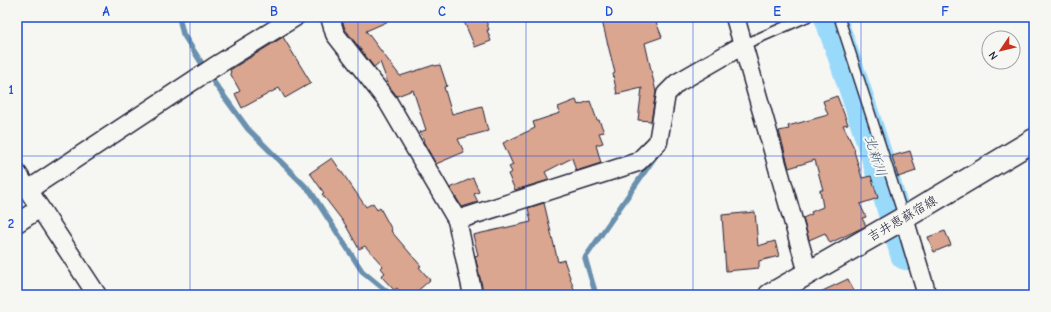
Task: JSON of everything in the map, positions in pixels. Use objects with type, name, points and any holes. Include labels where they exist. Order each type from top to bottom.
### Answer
[{"type":"main road","name":"吉井恵蘇宿線","points":[[778,293],[808,273],[904,218],[1034,140]]},
{"type":"street","points":[[28,190],[208,71],[295,17]]},
{"type":"street","points":[[330,17],[335,34],[388,102],[457,220],[473,295]]},
{"type":"street","points":[[735,17],[808,273]]},
{"type":"street","points":[[457,220],[638,162],[658,142],[666,94],[677,83],[743,45]]},
{"type":"street","points":[[17,174],[97,295]]},
{"type":"street","points":[[17,223],[40,208]]},
{"type":"street","points":[[904,218],[927,295]]},
{"type":"lane","points":[[743,45],[807,17]]},
{"type":"lane","points":[[839,17],[904,218]]},
{"type":"building","points":[[341,17],[398,17],[366,31],[400,76],[434,65],[440,65],[447,86],[444,87],[452,114],[482,106],[488,131],[458,139],[464,152],[436,164],[423,141],[424,140],[420,132],[426,130],[413,90],[397,96],[389,86],[380,62],[374,67],[345,29]]},
{"type":"building","points":[[462,17],[485,17],[489,30],[487,30],[491,41],[475,47]]},
{"type":"building","points":[[601,17],[654,17],[662,37],[645,43],[656,92],[651,121],[638,120],[642,88],[617,94],[613,74],[615,73]]},
{"type":"building","points":[[283,37],[311,83],[285,98],[279,88],[242,108],[235,94],[240,91],[230,73],[230,70]]},
{"type":"building","points":[[837,96],[848,124],[843,125],[855,150],[854,151],[862,178],[871,176],[878,198],[860,204],[866,217],[862,218],[866,226],[830,243],[825,233],[809,240],[803,218],[812,214],[811,212],[823,207],[820,190],[823,190],[815,160],[789,168],[779,131],[789,129],[788,126],[828,115],[823,101]]},
{"type":"building","points":[[576,100],[578,105],[590,101],[597,120],[599,120],[604,132],[599,133],[603,143],[596,145],[601,163],[576,171],[572,158],[545,172],[549,180],[515,190],[508,174],[512,172],[509,167],[513,165],[503,143],[535,128],[533,122],[560,113],[558,107]]},
{"type":"building","points":[[910,151],[916,171],[898,177],[892,156]]},
{"type":"building","points":[[332,158],[366,207],[373,203],[377,210],[380,208],[392,230],[391,231],[421,266],[419,267],[430,280],[413,295],[403,295],[397,288],[394,290],[381,276],[385,273],[381,268],[383,266],[365,246],[359,249],[345,224],[322,194],[324,193],[310,173]]},
{"type":"building","points":[[473,178],[479,192],[474,194],[478,202],[462,207],[450,188]]},
{"type":"building","points":[[544,203],[558,262],[564,260],[576,295],[484,295],[475,256],[478,255],[473,235],[531,222],[528,208]]},
{"type":"building","points":[[755,212],[758,246],[775,241],[779,256],[759,261],[759,268],[726,271],[722,215]]},
{"type":"building","points":[[945,231],[951,245],[934,252],[928,237]]},
{"type":"building","points":[[848,279],[855,295],[814,295]]},
{"type":"waterway","points":[[179,17],[183,34],[215,84],[248,129],[311,192],[362,271],[391,295]]},
{"type":"waterway","name":"北新川","points":[[830,17],[870,135],[906,254]]},
{"type":"waterway","points":[[596,295],[585,258],[659,151]]}]
